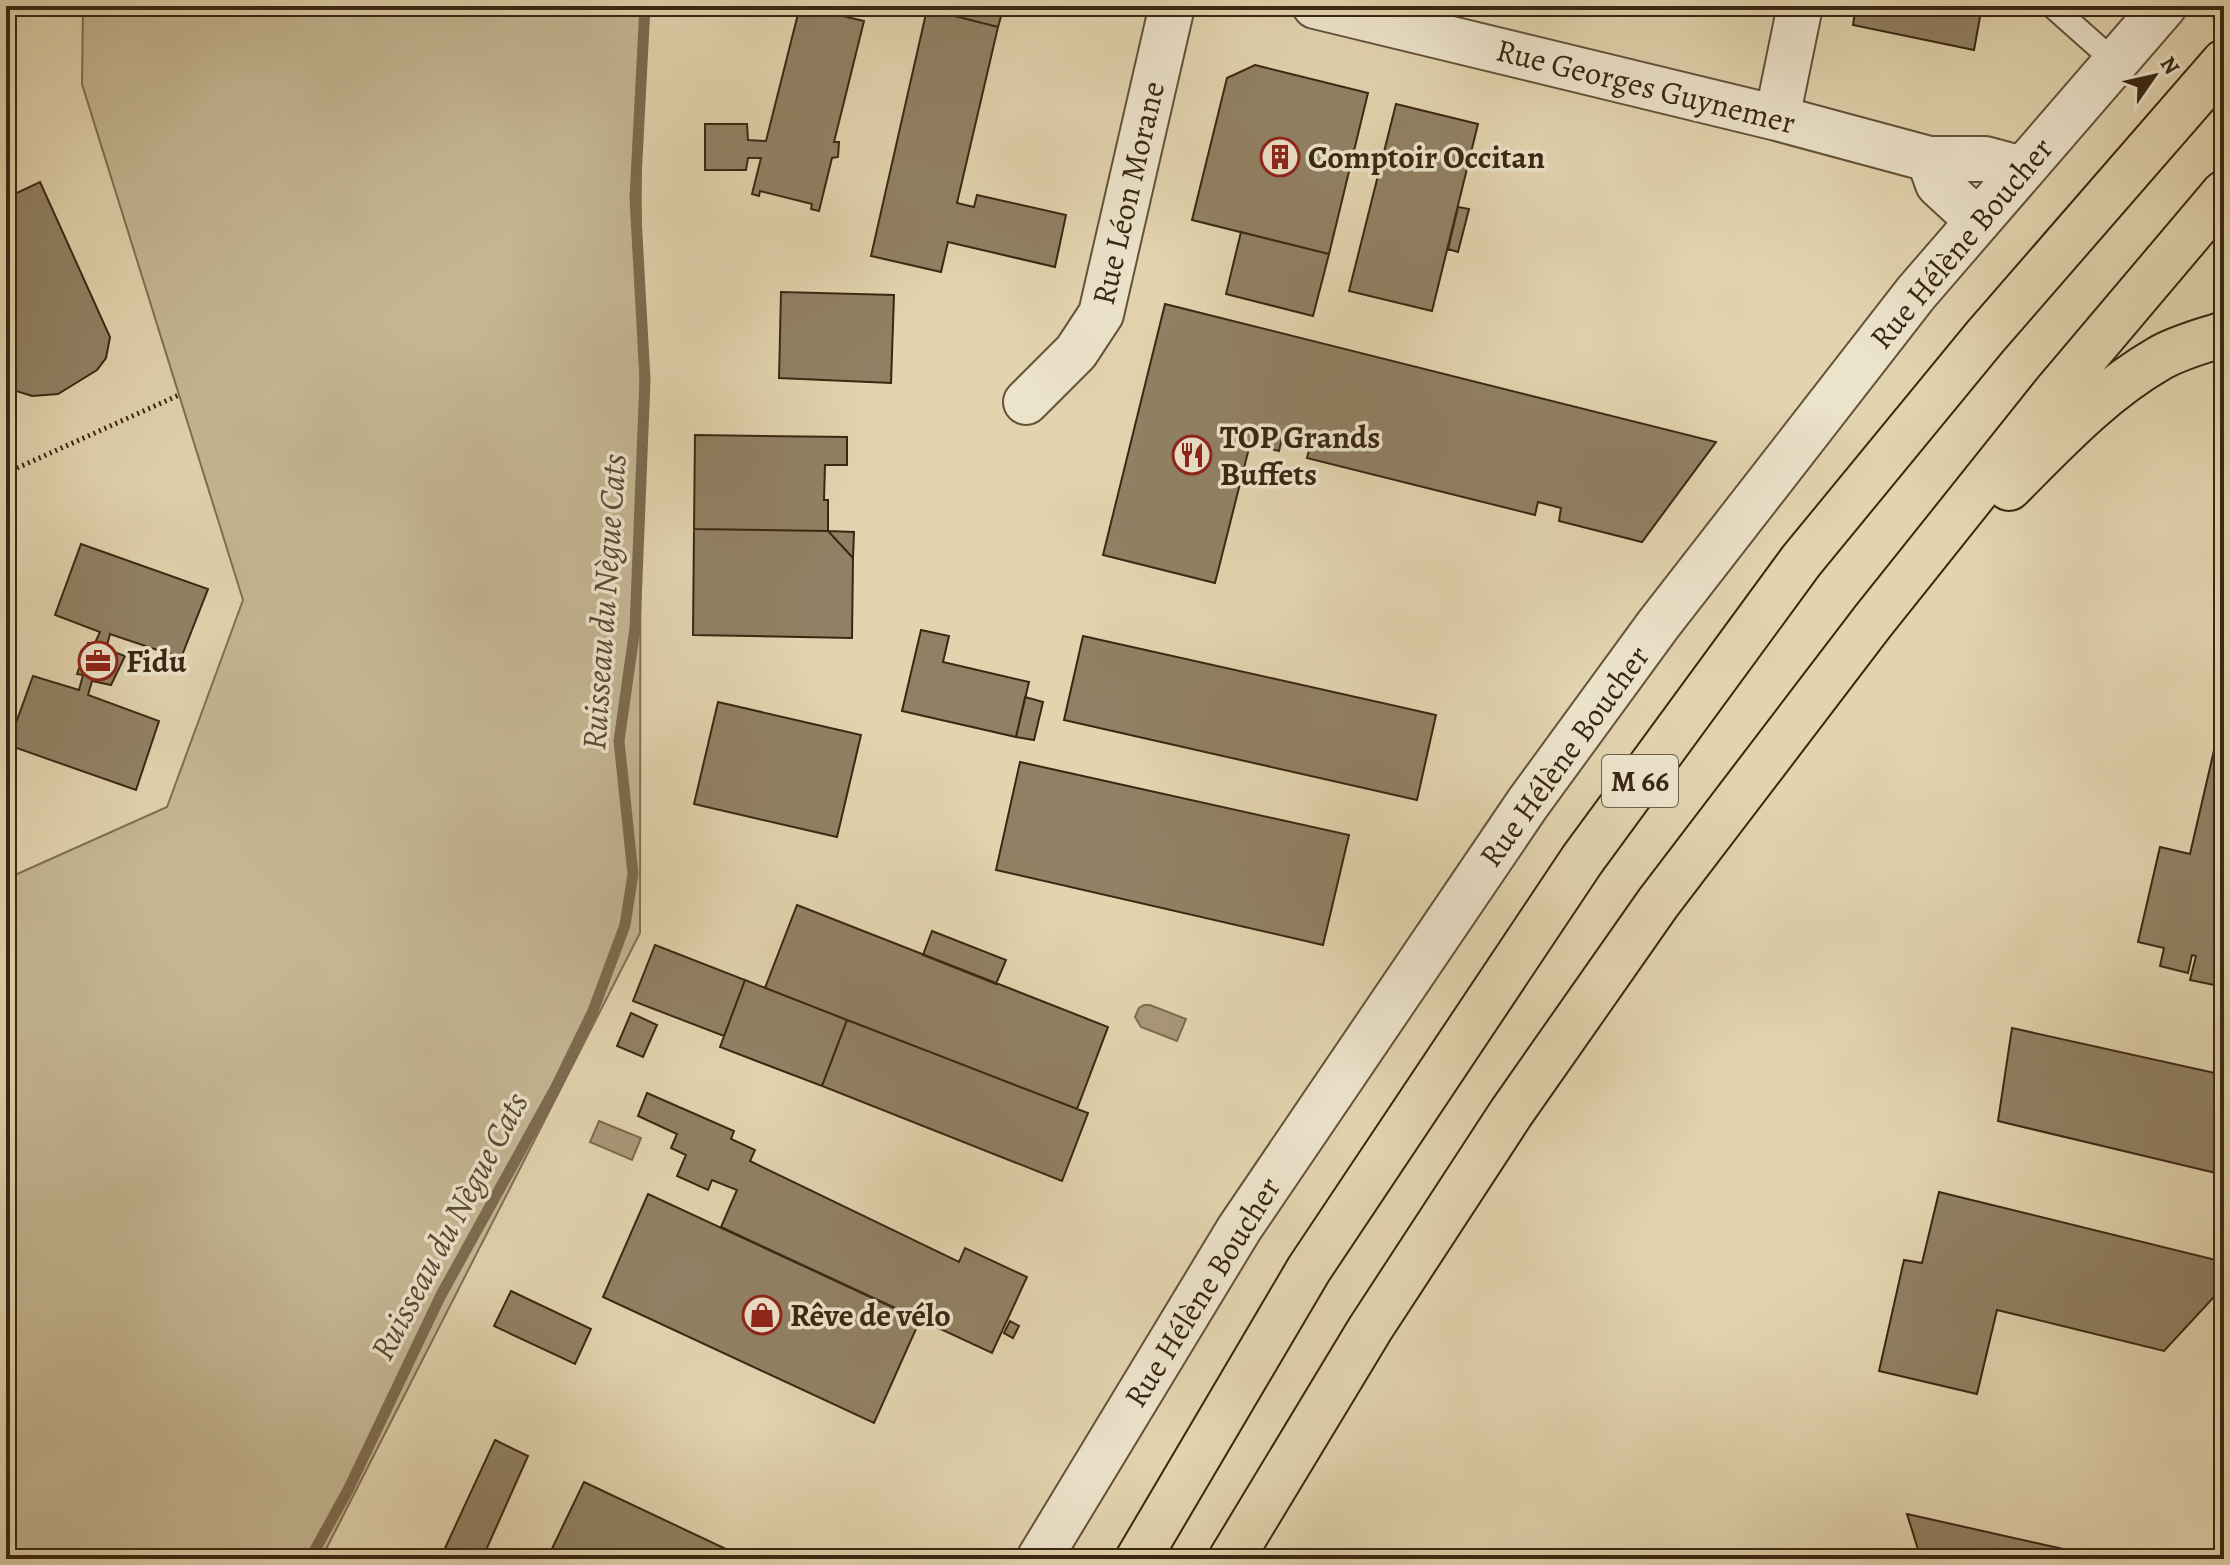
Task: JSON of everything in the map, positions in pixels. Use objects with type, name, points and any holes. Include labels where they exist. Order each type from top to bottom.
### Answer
[{"type":"highway","name":"M 66","points":[[1138,1559],[1309,1269],[1582,860],[1801,561],[1985,337],[2224,62]]},
{"type":"highway","name":"M 66","points":[[1231,1559],[1370,1329],[1511,1113],[1658,903],[1873,621],[2055,393],[2224,193]]},
{"type":"highway","name":"M 66","points":[[1873,621],[2079,419],[2161,357],[2224,334]]},
{"type":"street","name":"Rue Léon Morane","points":[[1026,402],[1076,352],[1101,314],[1172,6]]},
{"type":"street","name":"Rue Georges Guynemer","points":[[1315,6],[1777,118],[1929,159],[1985,159],[2022,169]]},
{"type":"street","points":[[1777,118],[1800,6]]},
{"type":"street","name":"Rue Hélène Boucher","points":[[1039,1559],[1239,1229],[1528,803],[1658,625],[1916,293],[2164,6]]},
{"type":"street","points":[[1929,159],[1938,184],[1977,220]]},
{"type":"lane","points":[[2052,6],[2115,62]]},
{"type":"path","points":[[6,473],[179,395]]},
{"type":"shaded area","points":[[83,6],[641,6],[640,933],[321,1559],[6,1559],[6,879],[167,807],[243,600],[82,84]]},
{"type":"shaded area","points":[[1144,1005],[1186,1019],[1177,1041],[1141,1027],[1135,1017]]},
{"type":"shaded area","points":[[599,1121],[641,1138],[632,1160],[590,1142]]},
{"type":"building","points":[[800,6],[864,21],[834,142],[839,142],[838,157],[832,158],[819,211],[811,209],[812,204],[760,191],[759,196],[752,194],[761,158],[748,158],[746,170],[705,170],[705,124],[747,124],[748,140],[766,141]]},
{"type":"building","points":[[928,6],[1004,6],[998,27],[927,9]]},
{"type":"building","points":[[1669,6],[1714,6],[1712,16]]},
{"type":"building","points":[[1856,6],[1982,6],[1974,50],[1853,25]]},
{"type":"building","points":[[927,9],[998,27],[957,203],[974,207],[977,195],[1066,215],[1055,267],[948,242],[941,272],[871,256]]},
{"type":"building","name":"Comptoir Occitan","points":[[1255,65],[1368,93],[1329,254],[1192,220],[1227,78]]},
{"type":"building","points":[[1396,104],[1478,124],[1432,311],[1349,291]]},
{"type":"building","points":[[40,182],[110,337],[106,358],[97,370],[58,394],[32,396],[10,389],[6,380],[6,198]]},
{"type":"building","points":[[1458,207],[1469,209],[1458,252],[1448,249]]},
{"type":"building","points":[[1241,232],[1329,254],[1313,316],[1226,294]]},
{"type":"building","points":[[781,292],[894,295],[891,383],[779,378]]},
{"type":"building","points":[[1165,304],[1716,442],[1642,542],[1559,521],[1561,508],[1538,502],[1535,515],[1307,458],[1310,446],[1282,438],[1279,451],[1250,444],[1215,583],[1103,555]]},
{"type":"building","points":[[695,435],[847,437],[847,465],[825,465],[824,500],[828,500],[828,531],[694,529]]},
{"type":"building","points":[[694,529],[828,531],[853,558],[852,638],[693,635]]},
{"type":"building","points":[[828,531],[854,532],[853,558]]},
{"type":"building","points":[[81,544],[208,589],[181,658],[110,634],[106,649],[125,656],[111,685],[92,681],[88,695],[159,721],[136,790],[8,745],[33,676],[79,690],[83,675],[77,674],[88,643],[95,643],[100,632],[55,615]]},
{"type":"building","points":[[921,630],[949,636],[943,662],[1029,682],[1016,737],[902,711]]},
{"type":"building","points":[[1083,636],[1436,715],[1417,800],[1064,720]]},
{"type":"building","points":[[1025,697],[1043,702],[1034,740],[1016,737]]},
{"type":"building","points":[[718,702],[861,735],[837,837],[694,804]]},
{"type":"building","points":[[2221,720],[2224,720],[2224,987],[2190,980],[2196,956],[2192,955],[2188,973],[2160,966],[2164,948],[2138,942],[2160,847],[2190,854]]},
{"type":"building","points":[[1020,762],[1349,835],[1323,945],[996,870]]},
{"type":"building","points":[[797,905],[1108,1027],[1077,1109],[765,988]]},
{"type":"building","points":[[932,931],[1006,960],[996,984],[923,955]]},
{"type":"building","points":[[655,945],[745,980],[724,1036],[633,1001]]},
{"type":"building","points":[[745,980],[847,1020],[822,1086],[720,1047]]},
{"type":"building","points":[[631,1013],[657,1025],[643,1057],[617,1046]]},
{"type":"building","points":[[847,1020],[1088,1113],[1062,1181],[822,1086]]},
{"type":"building","points":[[2012,1028],[2224,1075],[2224,1175],[1998,1121]]},
{"type":"building","points":[[647,1093],[734,1131],[731,1139],[755,1150],[750,1161],[959,1262],[965,1248],[1027,1277],[992,1353],[721,1227],[737,1190],[712,1180],[708,1190],[677,1176],[686,1155],[671,1148],[677,1134],[638,1116]]},
{"type":"building","points":[[1939,1192],[2224,1262],[2224,1286],[2164,1351],[1997,1310],[1977,1394],[1879,1371],[1904,1260],[1922,1263]]},
{"type":"building","points":[[648,1194],[920,1320],[874,1423],[603,1297]]},
{"type":"building","points":[[511,1291],[591,1329],[575,1364],[494,1326]]},
{"type":"building","points":[[1010,1321],[1019,1326],[1013,1338],[1004,1333]]},
{"type":"building","points":[[495,1440],[528,1456],[482,1559],[440,1559]]},
{"type":"building","points":[[584,1482],[747,1559],[547,1559]]},
{"type":"building","points":[[1907,1514],[2108,1559],[1921,1559]]},
{"type":"waterway","name":"Ruisseau du Nègue Cats","points":[[310,1559],[348,1490],[441,1295],[556,1087],[593,1011],[625,925],[633,874],[619,741],[635,628],[645,380],[635,198],[645,6]]},
{"type":"place","name":"Comptoir Occitan","points":[[1280,157]]},
{"type":"place","name":"TOP Grands Buffets","points":[[1192,455]]},
{"type":"place","name":"Fidu","points":[[98,661]]},
{"type":"place","name":"Rêve de vélo","points":[[762,1315]]}]
